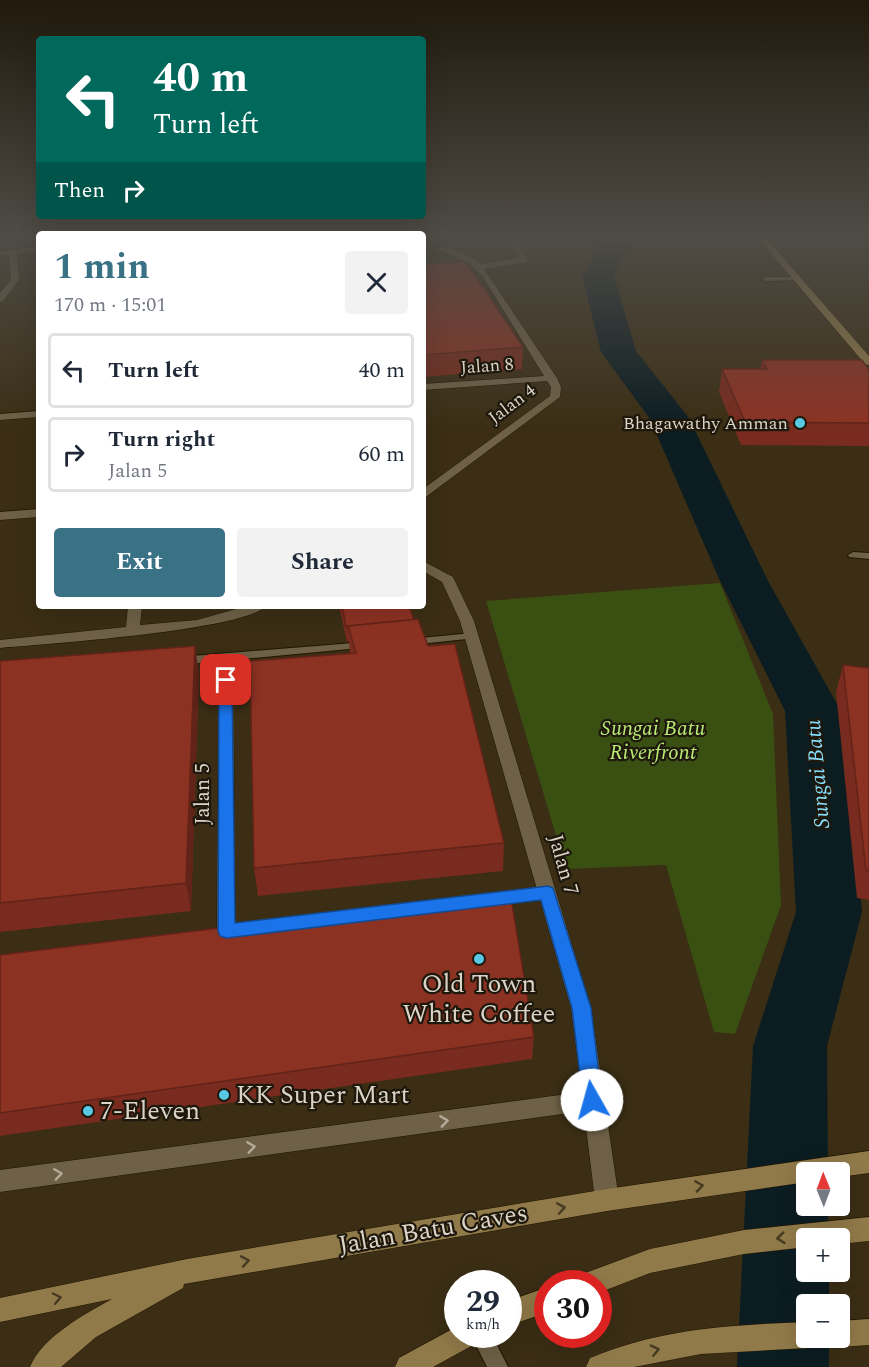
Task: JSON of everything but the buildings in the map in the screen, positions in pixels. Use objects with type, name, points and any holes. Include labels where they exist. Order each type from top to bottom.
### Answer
[{"type":"main road","points":[[817,302],[869,362]]},
{"type":"main road","name":"Jalan Batu Caves","points":[[0,1310],[187,1271],[607,1200],[860,1163]]},
{"type":"main road","points":[[612,1276],[650,1262],[744,1242],[869,1229]]},
{"type":"main road","points":[[43,1367],[57,1350],[100,1320],[187,1271]]},
{"type":"main road","points":[[850,1333],[869,1332]]},
{"type":"main road","points":[[599,1367],[617,1359],[698,1340],[796,1336]]},
{"type":"main road","points":[[408,1367],[444,1347]]},
{"type":"street","name":"Jalan 4","points":[[426,493],[555,397],[556,387],[552,378],[500,302]]},
{"type":"street","name":"Jalan 8","points":[[426,387],[552,378]]},
{"type":"street","points":[[0,417],[36,414]]},
{"type":"street","points":[[0,516],[36,513]]},
{"type":"street","name":"Jalan 7","points":[[426,567],[448,580],[472,636],[581,1008],[607,1200]]},
{"type":"street","points":[[134,630],[135,609]]},
{"type":"street","points":[[0,644],[197,624],[251,609]]},
{"type":"street","name":"Jalan 5","points":[[225,657],[226,931]]},
{"type":"street","points":[[0,1181],[592,1100]]},
{"type":"lane","points":[[853,555],[869,556]]},
{"type":"lane","points":[[402,642],[472,636]]},
{"type":"lane","points":[[166,663],[378,644]]},
{"type":"lane","points":[[476,901],[548,893]]},
{"type":"lane","points":[[488,1348],[498,1367]]},
{"type":"green space","name":"Sungai Batu Riverfront","points":[[720,583],[773,714],[781,905],[735,1034],[714,1032],[666,865],[566,869],[486,601]]},
{"type":"waterway","name":"Sungai Batu","points":[[605,302],[619,352],[669,418],[744,581],[813,711],[829,912],[790,1046],[783,1367]]},
{"type":"place","name":"Bhagawathy Amman","points":[[800,423]]},
{"type":"place","name":"Old Town White Coffee","points":[[479,959]]},
{"type":"place","name":"KK Super Mart","points":[[224,1095]]},
{"type":"place","name":"7-Eleven","points":[[88,1111]]},
{"type":"route","points":[[226,680],[226,931],[548,893],[581,1008],[592,1100]]}]
